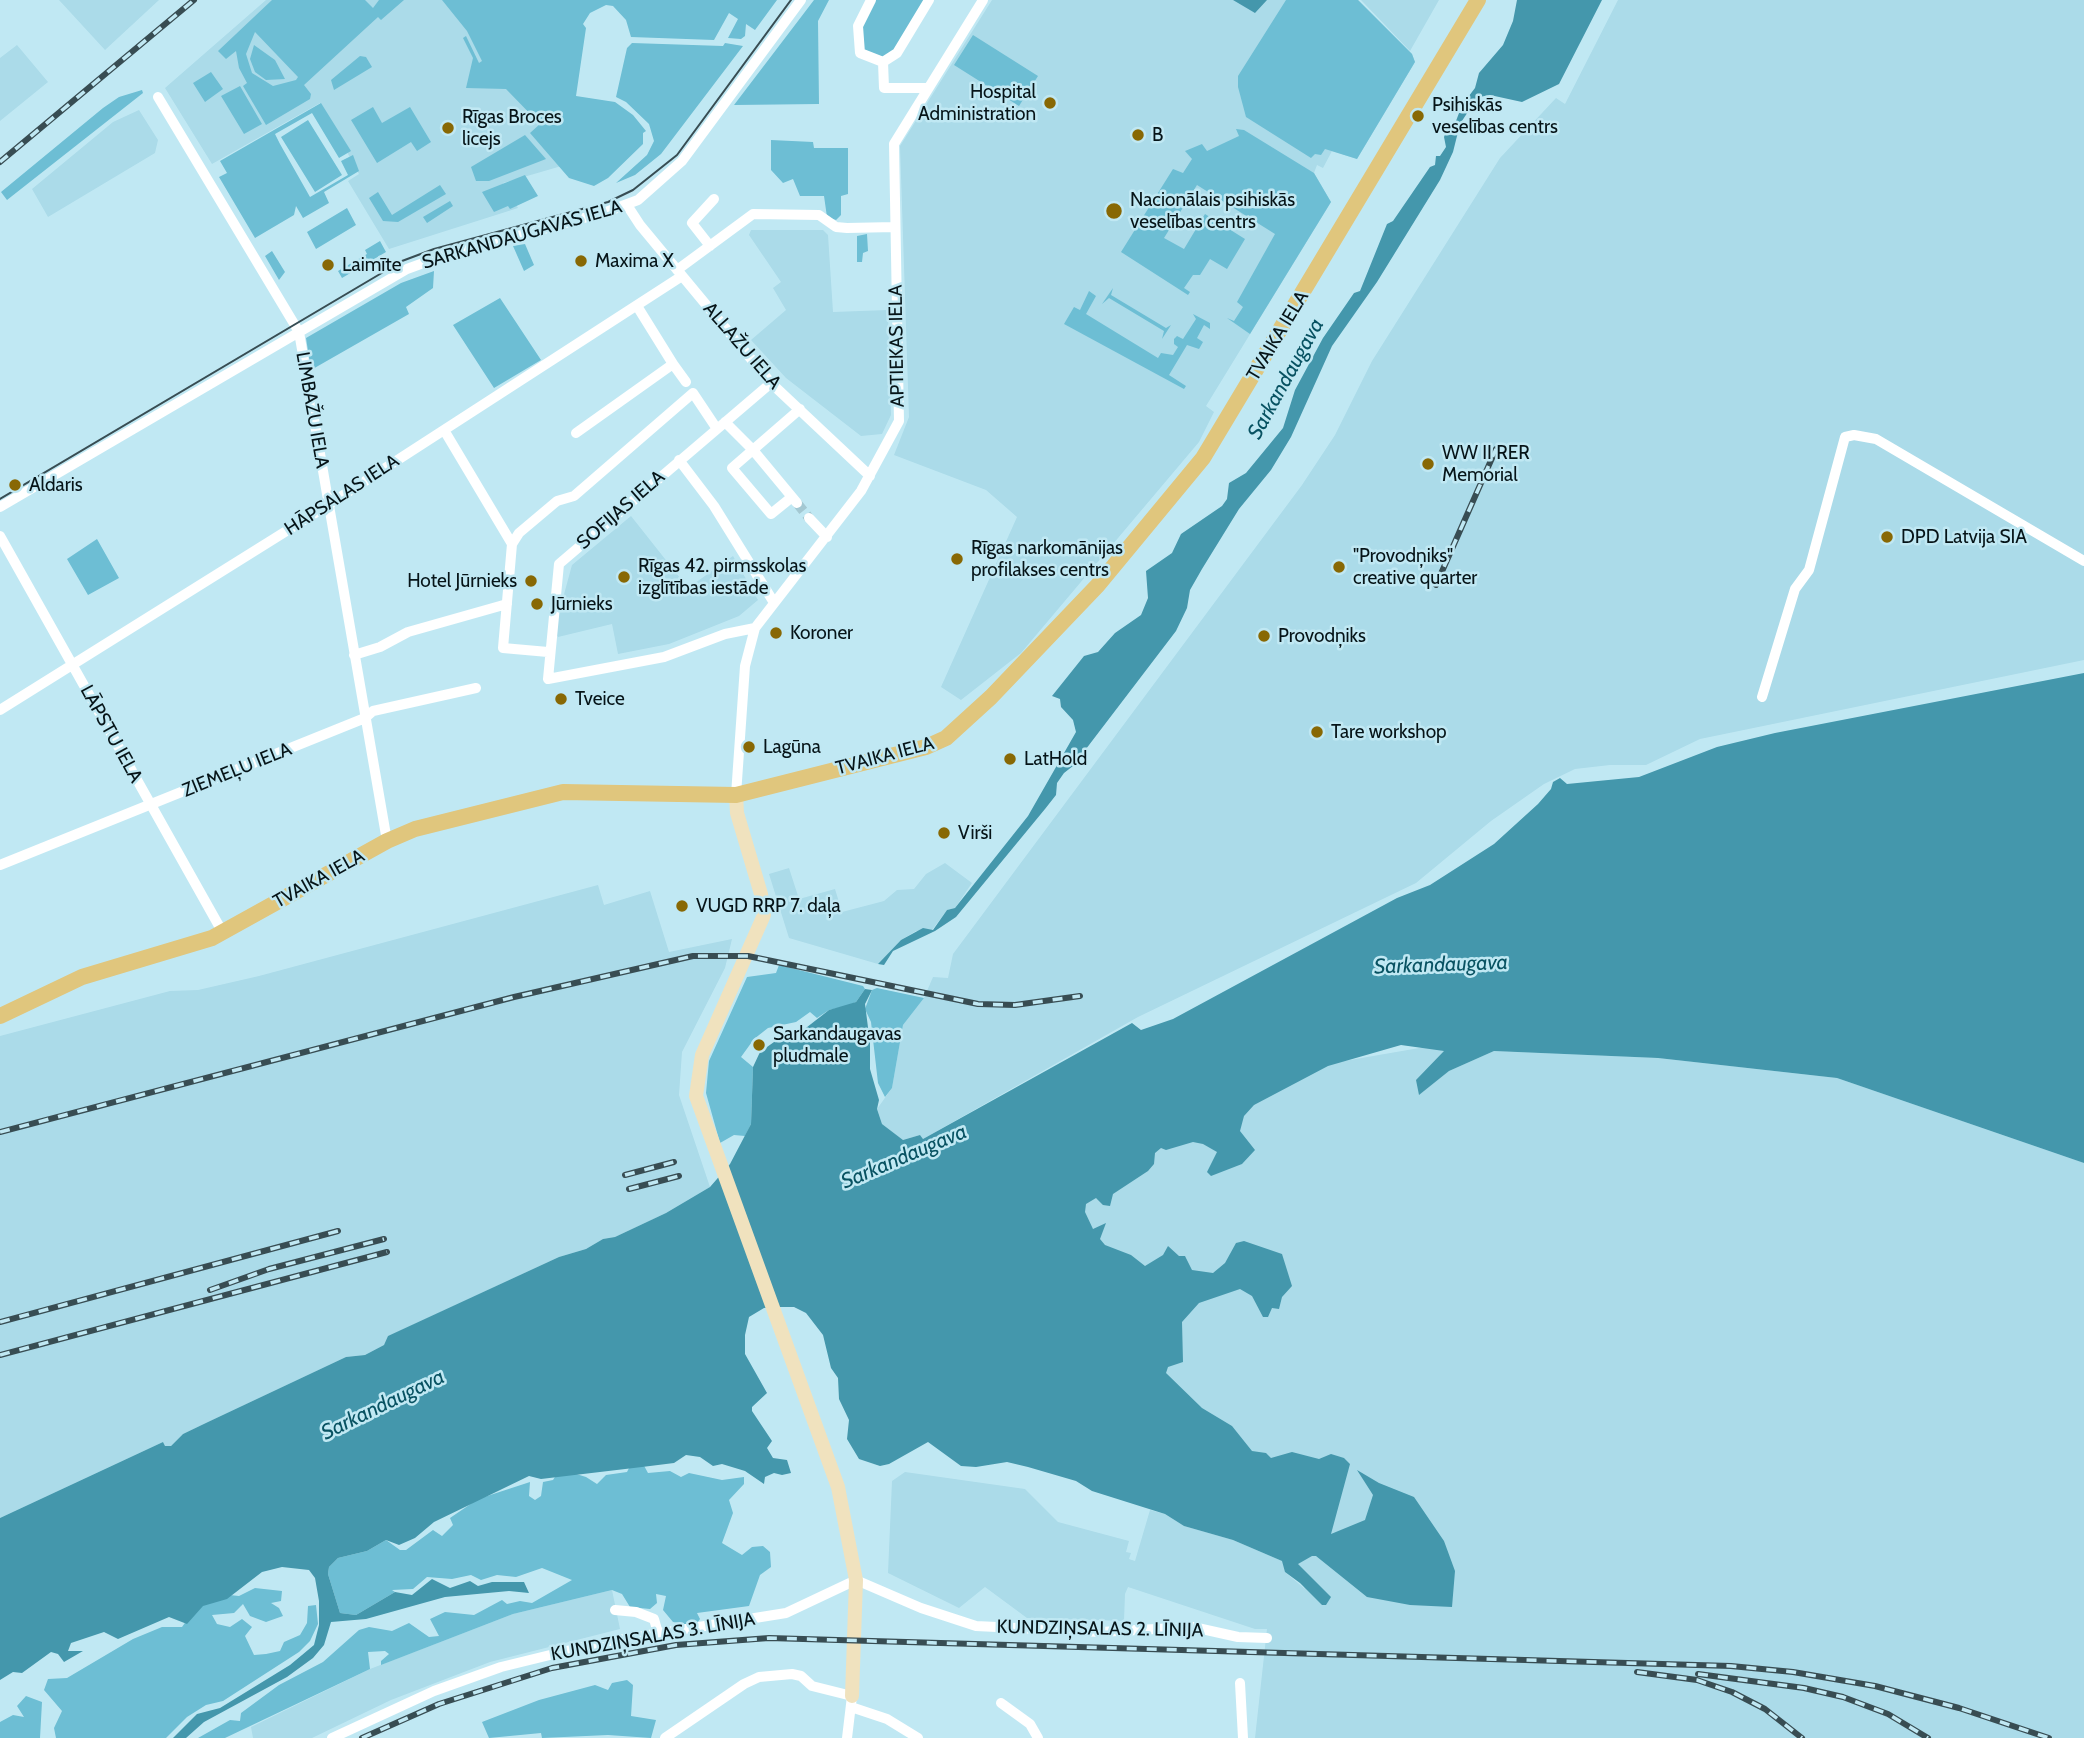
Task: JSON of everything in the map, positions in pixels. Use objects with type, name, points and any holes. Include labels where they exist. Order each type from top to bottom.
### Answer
[{"type":"main road","name":"TVAIKA IELA","points":[[0,1016],[82,977],[223,933],[387,841],[415,829],[563,792],[736,795],[938,743],[991,697],[1088,595],[1175,494],[1212,445],[1478,0]]},
{"type":"street","name":"SARKANDAUGAVAS IELA","points":[[0,507],[421,263],[627,205],[653,189],[682,161],[801,0]]},
{"type":"street","points":[[871,0],[858,26],[860,52],[883,62]]},
{"type":"street","points":[[883,62],[897,53],[929,0]]},
{"type":"street","name":"APTIEKAS IELA","points":[[736,795],[745,666],[755,628],[773,601],[827,537],[870,477],[899,421],[894,144],[983,0]]},
{"type":"street","points":[[883,62],[884,88],[928,88]]},
{"type":"street","name":"LIMBAŽU IELA","points":[[158,97],[299,332],[387,841]]},
{"type":"street","points":[[710,246],[692,223],[715,200]]},
{"type":"street","name":"ALLAŽU IELA","points":[[627,205],[771,383],[870,477]]},
{"type":"street","name":"HĀPSALAS IELA","points":[[0,710],[328,505],[636,306],[752,214],[819,215],[836,227],[847,228],[895,227]]},
{"type":"street","points":[[636,306],[686,382]]},
{"type":"street","points":[[576,433],[673,364]]},
{"type":"street","name":"SOFIJAS IELA","points":[[755,628],[725,634],[664,657],[548,679],[548,652],[559,564],[771,383]]},
{"type":"street","points":[[548,652],[503,648],[512,544],[519,533],[557,501],[574,496],[693,393],[721,425],[754,450],[794,500],[771,514],[732,468],[754,450],[800,410]]},
{"type":"street","points":[[444,430],[512,544]]},
{"type":"street","points":[[1762,697],[1795,589],[1809,570],[1845,437],[1854,435],[1875,439],[2084,561]]},
{"type":"street","points":[[679,460],[714,506],[773,601]]},
{"type":"street","points":[[809,518],[827,537]]},
{"type":"street","name":"LĀPSTU IELA","points":[[0,536],[223,933]]},
{"type":"street","points":[[354,656],[408,632],[506,604]]},
{"type":"street","name":"ZIEMEĻU IELA","points":[[0,865],[365,718],[373,711],[477,688]]},
{"type":"street","points":[[736,795],[737,813],[761,894],[764,915],[700,1063],[696,1096],[838,1487],[856,1580],[852,1701],[847,1738]]},
{"type":"street","name":"KUNDZIŅSALAS 3. LĪNIJA","points":[[332,1738],[434,1692],[501,1667],[565,1650],[786,1613],[856,1580]]},
{"type":"street","name":"KUNDZIŅSALAS 2. LĪNIJA","points":[[856,1580],[921,1608],[976,1626],[1100,1632],[1193,1627],[1238,1637],[1268,1638]]},
{"type":"street","points":[[615,1609],[636,1612],[654,1619],[658,1633]]},
{"type":"street","points":[[665,1738],[744,1684],[759,1677],[792,1674],[800,1676],[812,1686],[852,1701],[918,1738]]},
{"type":"street","points":[[1240,1683],[1243,1738]]},
{"type":"street","points":[[1001,1703],[1030,1724],[1038,1738]]},
{"type":"shaded area","points":[[59,0],[159,0],[105,50]]},
{"type":"shaded area","name":"Rīgas Broces licejs","points":[[266,0],[455,0],[584,154],[565,165],[503,183],[518,208],[389,249],[348,181],[359,174],[320,103],[212,164],[165,88]]},
{"type":"shaded area","points":[[272,0],[365,0],[373,8],[379,0],[404,0],[381,20],[378,17],[304,85],[311,94],[310,99],[266,125],[243,86],[247,83],[239,68],[236,51],[226,59],[218,51]],"holes":[[[255,32],[298,77],[296,80],[273,86],[252,73],[246,54]]]},
{"type":"shaded area","points":[[442,0],[777,0],[755,30],[746,24],[745,36],[741,39],[728,38],[738,19],[729,13],[714,40],[631,37],[626,20],[613,6],[606,5],[590,13],[583,24],[586,28],[576,96],[615,102],[633,115],[646,131],[643,133],[643,144],[608,178],[594,186],[569,178],[530,133],[540,124],[506,89],[466,88],[473,58],[463,38],[466,36],[479,63],[482,61],[467,31]]},
{"type":"shaded area","points":[[814,0],[829,0],[818,21],[819,104],[734,105]]},
{"type":"shaded area","points":[[873,0],[924,0],[894,50],[883,58],[863,50],[860,27]]},
{"type":"shaded area","name":"Nacionālais psihiskās veselības centrs","points":[[992,0],[1358,0],[1412,54],[1415,62],[1357,159],[1332,151],[1323,168],[1317,165],[1314,173],[1331,202],[1206,406],[1214,412],[1199,442],[1021,653],[961,700],[941,687],[1017,517],[986,490],[894,455],[909,417],[900,146]]},
{"type":"shaded area","points":[[1286,0],[1358,0],[1412,54],[1415,62],[1357,159],[1325,149],[1321,155],[1315,154],[1311,158],[1246,117],[1238,87],[1238,76]]},
{"type":"shaded area","points":[[1361,0],[1439,0],[1410,51]]},
{"type":"shaded area","points":[[1618,0],[2084,0],[2084,660],[1700,739],[1646,765],[1575,769],[1544,784],[1491,821],[1416,883],[1138,1017],[923,1139],[920,1135],[903,1140],[882,1124],[877,1109],[892,1088],[903,1025],[924,998],[933,977],[948,978],[953,954],[1302,485],[1335,435],[1372,361],[1500,158],[1556,98],[1565,104]]},
{"type":"shaded area","points":[[973,35],[1038,76],[1019,106],[954,65]]},
{"type":"shaded area","points":[[632,43],[723,46],[725,43],[743,46],[661,154],[635,175],[616,183],[647,155],[654,141],[649,124],[626,102],[616,97],[627,48]]},
{"type":"shaded area","points":[[17,45],[48,82],[0,121],[0,58]]},
{"type":"shaded area","points":[[254,45],[275,60],[285,79],[266,80],[255,72],[250,59]]},
{"type":"shaded area","points":[[360,56],[366,57],[372,67],[334,90],[331,80]]},
{"type":"shaded area","points":[[211,72],[223,89],[205,102],[193,83]]},
{"type":"shaded area","points":[[240,86],[262,124],[244,134],[221,96]]},
{"type":"shaded area","points":[[142,90],[143,93],[7,200],[1,192],[103,108],[119,97]]},
{"type":"shaded area","points":[[321,103],[351,151],[339,158],[312,113],[275,134],[280,144],[310,197],[348,175],[341,161],[353,155],[359,171],[324,192],[329,203],[303,218],[296,206],[294,215],[255,238],[219,177],[227,173],[220,161]]},
{"type":"shaded area","points":[[373,107],[382,123],[410,107],[431,142],[417,151],[411,142],[377,163],[351,120]]},
{"type":"shaded area","points":[[139,110],[158,140],[155,153],[48,217],[32,189],[113,122]]},
{"type":"shaded area","points":[[308,120],[342,175],[315,192],[281,137]]},
{"type":"shaded area","points":[[1236,129],[1244,130],[1314,173],[1331,202],[1250,334],[1227,318],[1234,321],[1243,307],[1237,302],[1275,234],[1197,185],[1164,238],[1184,249],[1205,214],[1245,239],[1227,269],[1210,259],[1200,275],[1193,275],[1184,288],[1190,292],[1188,295],[1121,252],[1173,169],[1183,173],[1192,159],[1185,151],[1202,144],[1207,151],[1239,136]]},
{"type":"shaded area","points":[[525,135],[546,159],[489,181],[476,181],[471,167]]},
{"type":"shaded area","points":[[771,140],[813,142],[814,148],[848,148],[848,194],[841,196],[841,215],[836,220],[827,217],[824,196],[800,196],[793,179],[783,183],[771,170]]},
{"type":"shaded area","points":[[525,175],[538,196],[510,209],[508,206],[494,212],[482,192]]},
{"type":"shaded area","points":[[440,185],[446,194],[398,222],[383,221],[369,198],[378,192],[392,215]]},
{"type":"shaded area","points":[[450,201],[453,206],[427,223],[423,217]]},
{"type":"shaded area","points":[[347,208],[356,225],[316,249],[307,232]]},
{"type":"shaded area","points":[[751,230],[823,230],[828,235],[833,312],[888,310],[891,415],[882,434],[861,436],[786,378],[751,340],[786,310],[773,288],[781,282],[749,235]]},
{"type":"shaded area","points":[[867,234],[868,251],[863,253],[862,262],[857,262],[857,236]]},
{"type":"shaded area","points":[[380,241],[386,252],[342,278],[338,271],[367,254],[365,250]]},
{"type":"shaded area","points":[[525,244],[534,265],[524,271],[513,246]]},
{"type":"shaded area","points":[[272,251],[285,272],[279,280],[265,256]]},
{"type":"shaded area","points":[[434,271],[433,288],[406,307],[409,314],[311,370],[306,338],[401,283]]},
{"type":"shaded area","points":[[1113,288],[1111,295],[1166,328],[1171,325],[1162,339],[1164,331],[1109,298],[1102,304]]},
{"type":"shaded area","points":[[1089,291],[1096,296],[1086,314],[1158,358],[1161,353],[1173,355],[1178,347],[1174,344],[1174,339],[1177,336],[1183,339],[1196,319],[1193,314],[1210,323],[1210,329],[1204,325],[1197,338],[1203,342],[1199,349],[1187,345],[1169,375],[1186,386],[1184,389],[1064,324],[1074,307],[1080,310]]},
{"type":"shaded area","points":[[500,298],[541,360],[494,388],[453,325]]},
{"type":"shaded area","name":"Rīgas 42. pirmsskolas izglītības iestāde","points":[[631,516],[688,588],[733,556],[758,600],[739,616],[669,644],[618,654],[612,624],[558,637],[554,631],[572,565]]},
{"type":"shaded area","points":[[97,539],[119,578],[88,595],[67,559]]},
{"type":"shaded area","points":[[945,863],[972,883],[955,908],[947,910],[932,930],[916,931],[901,940],[878,964],[789,938],[769,874],[789,868],[799,899],[835,889],[842,912],[884,901],[897,890],[914,889],[926,874]]},
{"type":"shaded area","points":[[598,885],[604,905],[650,891],[669,952],[732,939],[725,968],[682,1052],[679,1095],[710,1187],[666,1213],[615,1237],[603,1239],[586,1249],[559,1257],[389,1336],[384,1345],[365,1355],[346,1357],[183,1434],[171,1446],[165,1446],[163,1442],[0,1518],[0,1036],[170,991],[198,990],[259,976]]},
{"type":"shaded area","points":[[779,965],[863,986],[865,989],[856,1002],[829,1010],[817,1018],[810,1012],[796,1022],[768,1028],[754,1039],[741,1057],[753,1067],[751,1124],[745,1136],[734,1135],[720,1143],[706,1093],[709,1061],[747,977],[776,973]]},
{"type":"shaded area","points":[[877,988],[924,998],[903,1025],[892,1088],[885,1097],[878,1083],[871,1022],[865,1009],[872,990]]},
{"type":"shaded area","points":[[1425,1047],[1445,1051],[1420,1094],[1449,1071],[1494,1051],[1658,1058],[1837,1078],[2084,1163],[2084,1738],[1255,1738],[1267,1629],[1255,1629],[1128,1587],[1125,1594],[1124,1621],[1027,1618],[985,1587],[959,1608],[888,1573],[892,1481],[905,1472],[1025,1489],[1058,1522],[1129,1541],[1126,1552],[1131,1553],[1129,1559],[1135,1561],[1150,1510],[1165,1514],[1184,1526],[1233,1540],[1282,1561],[1285,1564],[1285,1572],[1305,1589],[1246,1459],[1157,1374],[1113,1263],[1075,1212],[1091,1184],[1281,1072]]},
{"type":"shaded area","points":[[642,1462],[648,1473],[670,1471],[681,1477],[689,1473],[722,1480],[744,1477],[744,1484],[729,1500],[733,1513],[722,1543],[742,1555],[752,1547],[763,1546],[770,1552],[771,1567],[760,1575],[749,1606],[697,1613],[700,1619],[695,1626],[673,1622],[663,1610],[666,1596],[656,1594],[657,1603],[650,1609],[630,1607],[622,1594],[612,1590],[513,1614],[381,1665],[381,1661],[389,1654],[385,1651],[368,1652],[370,1669],[225,1738],[198,1738],[230,1720],[240,1721],[241,1713],[279,1685],[323,1662],[359,1630],[369,1627],[392,1631],[409,1623],[429,1637],[439,1636],[430,1619],[445,1612],[474,1615],[502,1600],[507,1604],[520,1601],[532,1603],[572,1580],[542,1568],[516,1577],[497,1575],[481,1580],[471,1575],[452,1579],[427,1577],[413,1589],[392,1590],[395,1592],[356,1615],[340,1613],[328,1574],[329,1567],[338,1558],[367,1551],[386,1540],[400,1550],[406,1550],[433,1530],[442,1536],[453,1525],[450,1518],[478,1499],[530,1482],[529,1496],[535,1500],[541,1496],[543,1482],[553,1480],[560,1469],[586,1477],[597,1484],[606,1475],[627,1472],[631,1464]]},
{"type":"shaded area","points":[[255,1588],[282,1591],[281,1601],[271,1603],[279,1608],[283,1616],[266,1622],[250,1616],[243,1604],[234,1613],[212,1615],[217,1624],[230,1627],[242,1619],[252,1627],[245,1636],[254,1655],[266,1654],[280,1651],[284,1642],[300,1635],[307,1623],[308,1606],[316,1605],[318,1624],[310,1641],[299,1652],[223,1701],[206,1705],[187,1717],[166,1738],[56,1738],[54,1728],[62,1711],[44,1690],[48,1679],[67,1678],[133,1639],[162,1627],[182,1627],[197,1606],[220,1594],[239,1596]]},
{"type":"shaded area","points":[[612,1590],[620,1629],[490,1662],[391,1700],[312,1738],[253,1738],[251,1727],[370,1669],[513,1614]]},
{"type":"shaded area","points":[[627,1680],[633,1685],[631,1716],[656,1720],[651,1738],[608,1735],[542,1738],[541,1733],[489,1738],[482,1722],[539,1700],[595,1685],[608,1690],[612,1683]]},
{"type":"shaded area","points":[[26,1696],[42,1702],[40,1738],[0,1738],[0,1722],[13,1715],[24,1717],[17,1706]]},
{"type":"water","points":[[1233,0],[1267,0],[1255,13]]},
{"type":"water","points":[[1517,0],[1602,0],[1559,84],[1522,102],[1490,95],[1479,97],[1473,104],[1460,124],[1453,152],[1440,180],[1377,282],[1332,346],[1291,437],[1271,470],[1239,509],[1202,569],[1190,590],[1187,608],[1176,631],[1073,766],[1064,773],[1057,783],[1056,795],[956,917],[935,931],[893,951],[884,965],[878,964],[901,940],[923,928],[933,930],[947,910],[955,908],[1028,816],[1076,732],[1073,720],[1061,707],[1060,699],[1052,696],[1084,656],[1098,652],[1115,633],[1141,615],[1148,598],[1146,571],[1172,553],[1181,534],[1222,506],[1227,499],[1229,483],[1246,473],[1283,428],[1295,390],[1323,338],[1354,293],[1360,291],[1387,224],[1393,221],[1430,167],[1435,165],[1436,156],[1440,156],[1446,147],[1444,137],[1447,129],[1456,121],[1462,105],[1475,88],[1479,73],[1503,45],[1513,21]]},
{"type":"water","name":"Sarkandaugava","points":[[2084,673],[2084,1163],[1837,1078],[1658,1058],[1494,1051],[1449,1071],[1419,1095],[1416,1080],[1444,1051],[1401,1045],[1328,1066],[1254,1105],[1244,1116],[1240,1131],[1255,1150],[1242,1164],[1211,1176],[1207,1172],[1217,1152],[1203,1144],[1193,1142],[1166,1150],[1161,1148],[1155,1153],[1154,1164],[1148,1171],[1113,1194],[1110,1206],[1103,1205],[1096,1198],[1086,1204],[1085,1212],[1093,1229],[1106,1223],[1100,1239],[1105,1245],[1131,1255],[1145,1266],[1163,1255],[1168,1246],[1179,1256],[1185,1256],[1192,1270],[1213,1273],[1225,1263],[1236,1243],[1244,1241],[1282,1254],[1292,1286],[1282,1297],[1279,1309],[1272,1308],[1268,1317],[1263,1317],[1252,1296],[1240,1289],[1199,1303],[1182,1322],[1183,1362],[1168,1367],[1166,1373],[1202,1408],[1232,1426],[1252,1451],[1266,1453],[1271,1458],[1292,1452],[1319,1459],[1331,1454],[1344,1458],[1350,1464],[1331,1534],[1365,1520],[1373,1495],[1357,1470],[1379,1483],[1414,1497],[1444,1541],[1455,1571],[1452,1607],[1410,1605],[1367,1597],[1316,1556],[1312,1556],[1298,1564],[1331,1597],[1326,1605],[1322,1605],[1285,1572],[1282,1561],[1233,1540],[1184,1526],[1165,1514],[1092,1491],[1076,1481],[1028,1467],[1007,1462],[976,1467],[961,1466],[928,1442],[889,1464],[880,1466],[859,1459],[847,1439],[849,1420],[839,1399],[838,1378],[831,1368],[823,1335],[806,1313],[794,1307],[781,1307],[764,1308],[749,1317],[745,1354],[767,1393],[752,1407],[752,1411],[772,1441],[767,1448],[773,1458],[787,1460],[791,1473],[774,1473],[765,1477],[764,1484],[745,1471],[722,1464],[713,1466],[700,1457],[686,1455],[674,1463],[541,1479],[529,1476],[434,1522],[415,1538],[399,1545],[386,1540],[367,1551],[338,1558],[329,1567],[328,1574],[340,1613],[356,1615],[395,1592],[412,1595],[432,1579],[450,1588],[470,1581],[478,1586],[492,1582],[524,1582],[529,1593],[509,1591],[445,1597],[366,1619],[331,1622],[324,1645],[313,1658],[287,1677],[204,1722],[186,1738],[173,1738],[197,1714],[220,1708],[290,1665],[314,1645],[319,1625],[319,1601],[315,1578],[309,1570],[282,1567],[262,1572],[227,1599],[203,1606],[187,1624],[169,1617],[118,1639],[104,1632],[71,1643],[68,1651],[83,1651],[64,1662],[58,1654],[51,1652],[22,1673],[13,1672],[0,1680],[0,1518],[163,1442],[165,1446],[171,1446],[183,1434],[346,1357],[365,1355],[384,1345],[388,1336],[559,1257],[586,1249],[603,1239],[615,1237],[666,1213],[710,1187],[730,1164],[751,1124],[753,1067],[760,1052],[781,1037],[802,1031],[829,1010],[856,1002],[865,989],[872,990],[865,1004],[870,1069],[879,1100],[877,1109],[882,1124],[903,1140],[920,1135],[923,1139],[1132,1023],[1141,1030],[1173,1019],[1397,898],[1430,885],[1494,844],[1538,804],[1551,789],[1553,782],[1560,778],[1567,784],[1639,777],[1717,747],[1775,733]]},
{"type":"tunnel","points":[[797,503],[809,518]]},
{"type":"tram line","points":[[0,499],[402,261],[434,249],[608,202],[633,190],[677,155],[791,0]]},
{"type":"railway","points":[[0,162],[194,0]]},
{"type":"railway","points":[[1436,585],[1496,449]]},
{"type":"railway","points":[[0,1132],[514,997],[693,956],[748,956],[978,1004],[1015,1005],[1080,996]]},
{"type":"railway","points":[[625,1175],[674,1162]]},
{"type":"railway","points":[[629,1189],[679,1176]]},
{"type":"railway","points":[[0,1322],[338,1231]]},
{"type":"railway","points":[[210,1290],[269,1269],[384,1239]]},
{"type":"railway","points":[[0,1355],[387,1252]]},
{"type":"railway","points":[[362,1738],[439,1704],[552,1668],[676,1645],[769,1638],[1731,1666],[1793,1672],[1875,1686],[1959,1708],[2049,1738]]},
{"type":"railway","points":[[1637,1672],[1697,1680],[1732,1692],[1765,1709],[1802,1738]]},
{"type":"railway","points":[[1698,1674],[1804,1688],[1843,1697],[1888,1714],[1928,1738]]},
{"type":"place","name":"Hospital Administration","points":[[1050,103]]},
{"type":"place","name":"Psihiskās veselības centrs","points":[[1418,116]]},
{"type":"place","name":"Rīgas Broces licejs","points":[[448,128]]},
{"type":"place","name":"B","points":[[1138,135]]},
{"type":"place","name":"Nacionālais psihiskās veselības centrs","points":[[1114,211]]},
{"type":"place","name":"Maxima X","points":[[581,261]]},
{"type":"place","name":"Laimīte","points":[[328,265]]},
{"type":"place","name":"WW II RER Memorial","points":[[1428,464]]},
{"type":"place","name":"Aldaris","points":[[15,485]]},
{"type":"place","name":"DPD Latvija SIA","points":[[1887,537]]},
{"type":"place","name":"Rīgas narkomānijas profilakses centrs","points":[[957,559]]},
{"type":"place","name":"\"Provodņiks\" creative quarter","points":[[1339,567]]},
{"type":"place","name":"Rīgas 42. pirmsskolas izglītības iestāde","points":[[624,577]]},
{"type":"place","name":"Hotel Jūrnieks","points":[[531,581]]},
{"type":"place","name":"Jūrnieks","points":[[537,604]]},
{"type":"place","name":"Koroner","points":[[776,633]]},
{"type":"place","name":"Provodņiks","points":[[1264,636]]},
{"type":"place","name":"Tveice","points":[[561,699]]},
{"type":"place","name":"Tare workshop","points":[[1317,732]]},
{"type":"place","name":"Lagūna","points":[[749,747]]},
{"type":"place","name":"LatHold","points":[[1010,759]]},
{"type":"place","name":"Virši","points":[[944,833]]},
{"type":"place","name":"VUGD RRP 7. daļa","points":[[682,906]]},
{"type":"place","name":"Sarkandaugavas pludmale","points":[[759,1045]]}]
